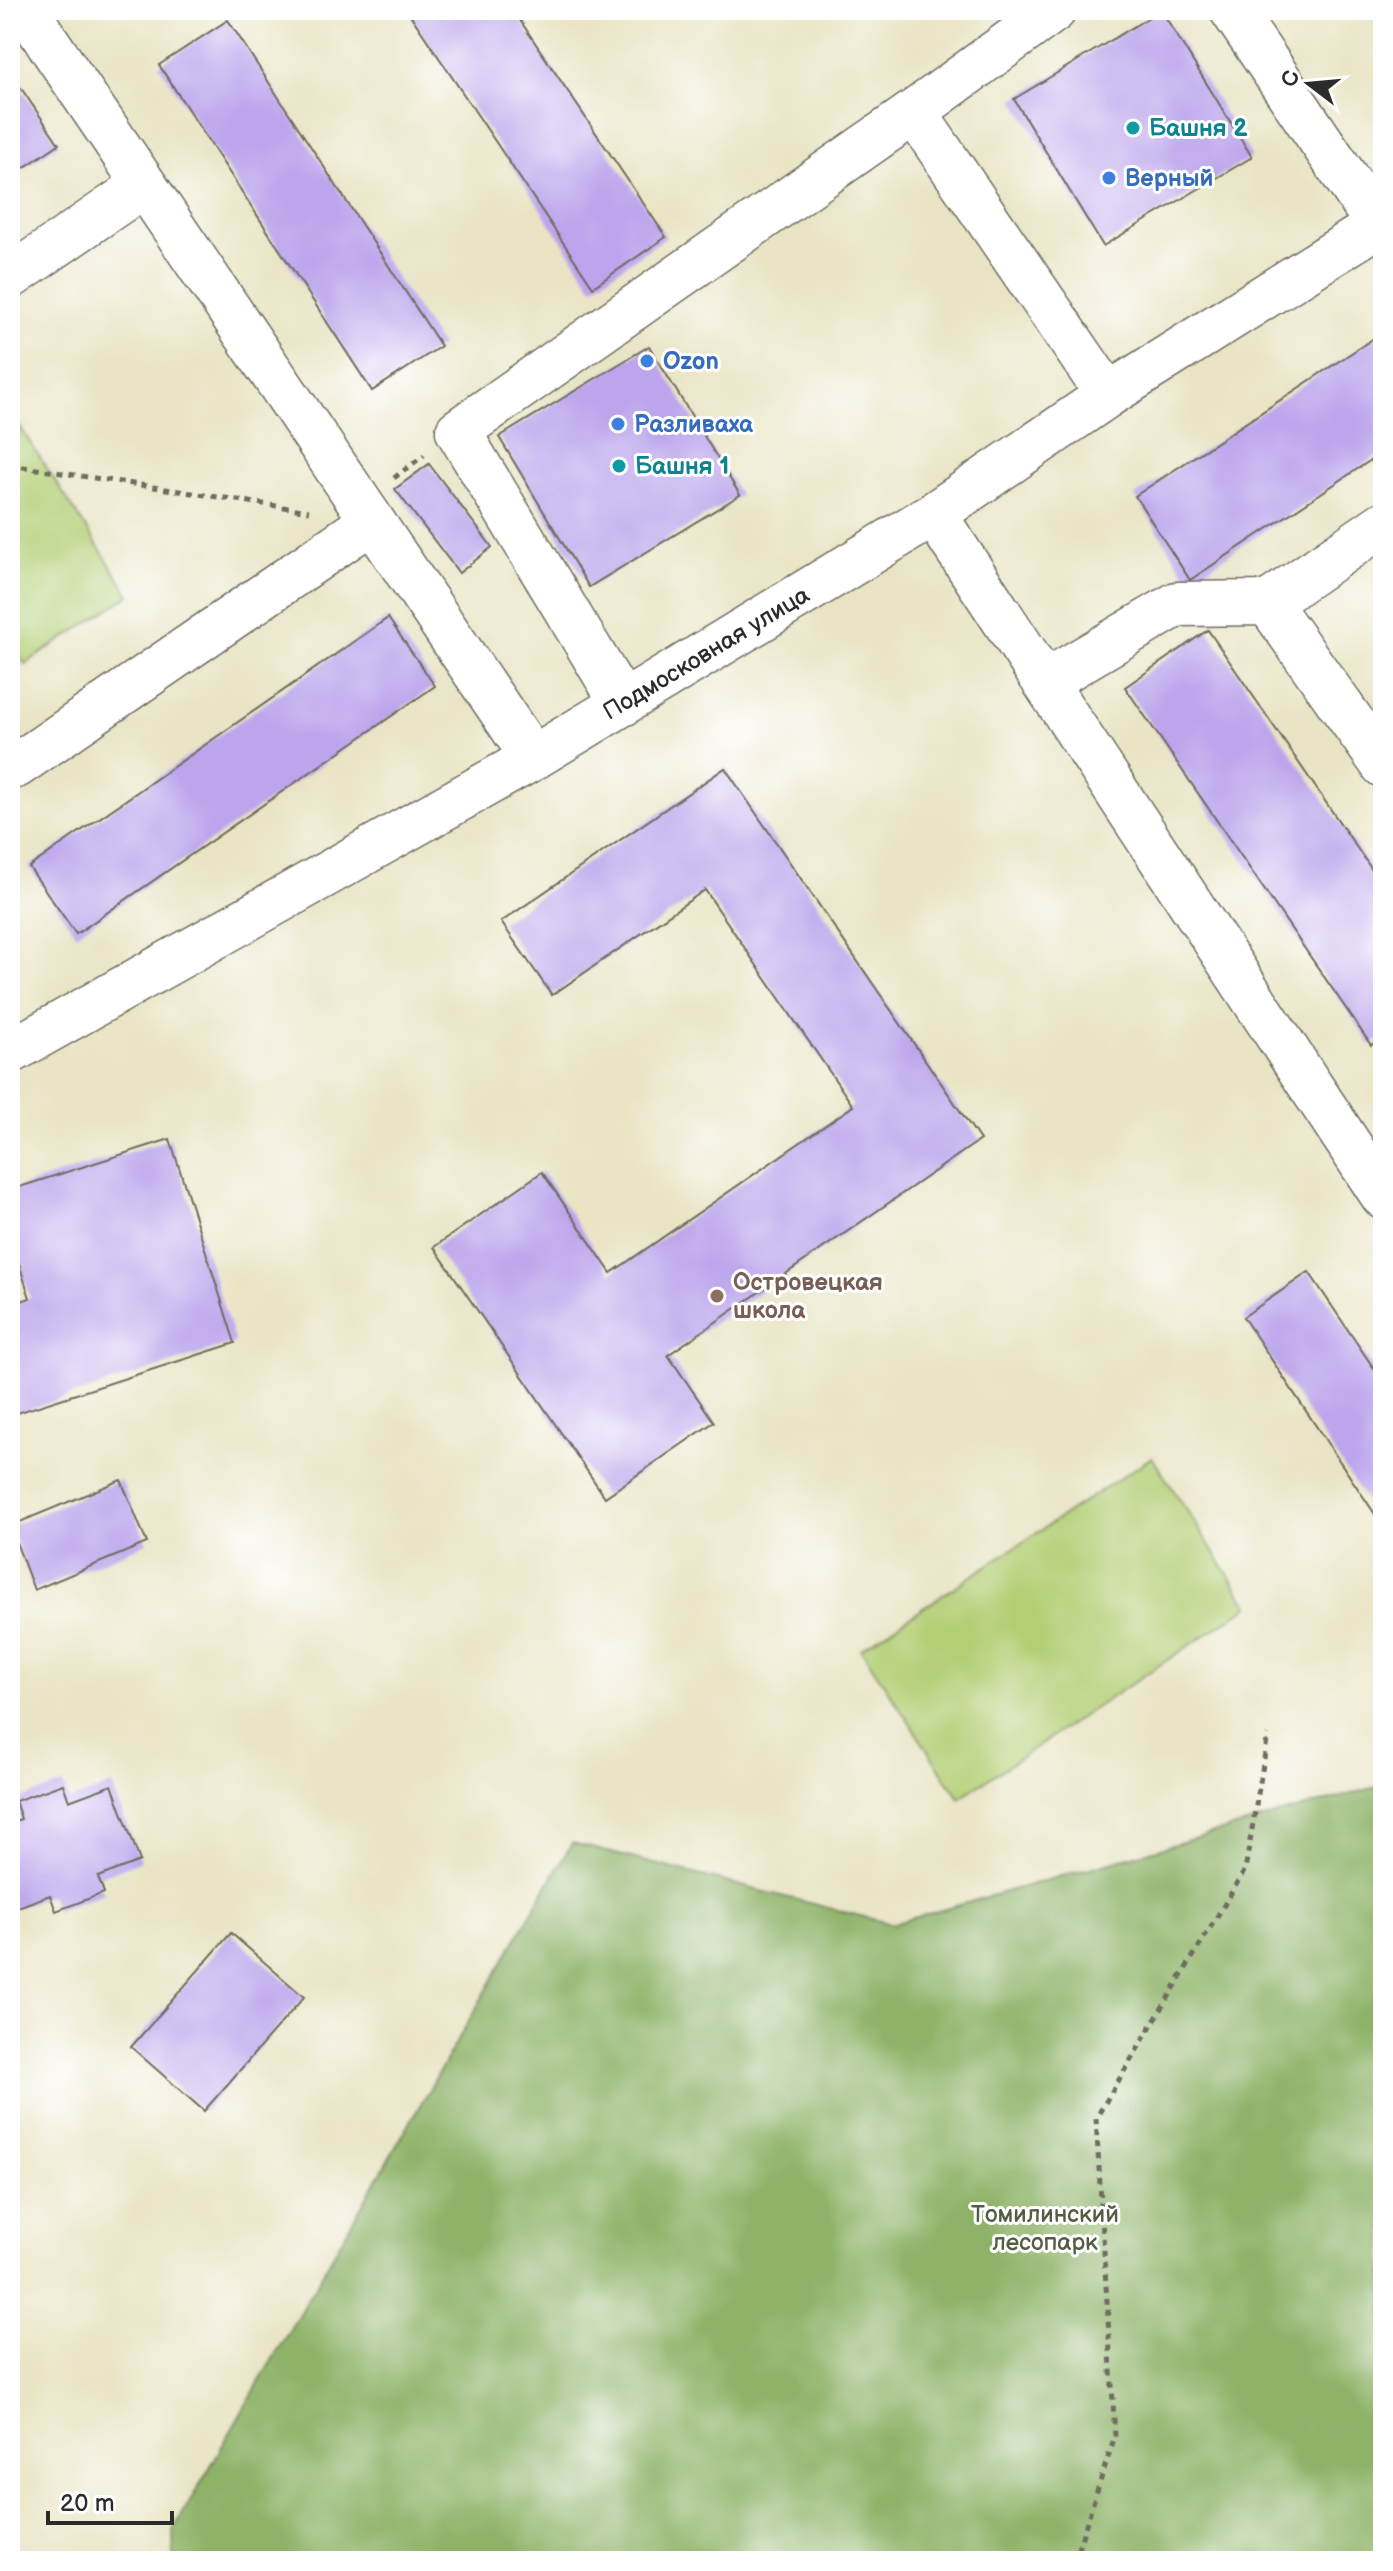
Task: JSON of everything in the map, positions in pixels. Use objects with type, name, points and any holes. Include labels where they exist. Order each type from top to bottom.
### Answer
[{"type":"street","points":[[26,10],[533,758]]},
{"type":"street","points":[[623,704],[458,431],[914,112],[1054,10]]},
{"type":"street","points":[[1232,10],[1381,223]]},
{"type":"street","points":[[914,112],[1108,395]]},
{"type":"street","points":[[10,277],[144,185]]},
{"type":"street","name":"Подмосковная улица","points":[[10,1052],[533,758],[623,704],[934,514],[1108,395],[1381,223]]},
{"type":"street","points":[[934,514],[1383,1196]]},
{"type":"street","points":[[10,758],[16,766],[372,521]]},
{"type":"street","points":[[1045,682],[1177,604],[1268,603],[1383,524]]},
{"type":"street","points":[[1268,603],[1383,765]]},
{"type":"path","points":[[10,465],[372,521],[384,485],[458,431]]},
{"type":"path","points":[[1074,2561],[1115,2436],[1096,2118],[1245,1870],[1268,1735]]},
{"type":"green space","points":[[10,412],[130,595],[25,664],[10,641]]},
{"type":"green space","points":[[1152,1457],[1249,1606],[959,1798],[861,1649]]},
{"type":"green space","name":"Томилинский лесопарк","points":[[1383,1785],[1383,2561],[174,2561],[173,2531],[572,1843],[892,1924]]},
{"type":"building","points":[[407,10],[513,10],[666,237],[593,287]]},
{"type":"building","name":"Башня 2","points":[[1161,10],[1252,157],[1103,246],[1014,99]]},
{"type":"building","points":[[228,20],[441,346],[372,391],[159,65]]},
{"type":"building","points":[[10,72],[59,144],[10,177]]},
{"type":"building","points":[[1383,332],[1383,452],[1190,580],[1135,496]]},
{"type":"building","name":"Башня 1","points":[[649,346],[740,495],[589,587],[499,437]]},
{"type":"building","points":[[429,464],[492,547],[459,573],[395,489]]},
{"type":"building","points":[[388,618],[435,686],[76,934],[29,867]]},
{"type":"building","points":[[1208,630],[1383,886],[1383,1037],[1371,1045],[1125,687]]},
{"type":"building","points":[[725,768],[980,1140],[668,1355],[714,1422],[605,1497],[434,1247],[542,1172],[611,1273],[853,1106],[705,890],[552,995],[501,922]]},
{"type":"building","points":[[170,1139],[235,1343],[11,1415],[10,1305],[30,1298],[10,1236],[10,1190]]},
{"type":"building","points":[[1309,1272],[1383,1382],[1383,1526],[1243,1317]]},
{"type":"building","points":[[121,1480],[147,1543],[34,1590],[10,1526]]},
{"type":"building","points":[[63,1784],[69,1801],[112,1785],[140,1861],[98,1877],[104,1893],[56,1911],[50,1895],[10,1910],[10,1823],[21,1819],[15,1801]]},
{"type":"building","points":[[231,1933],[304,1997],[204,2111],[131,2047]]},
{"type":"place","name":"Башня 2","points":[[1133,128]]},
{"type":"place","name":"Верный","points":[[1109,178]]},
{"type":"place","name":"Ozon","points":[[647,361]]},
{"type":"place","name":"Разливаха","points":[[618,424]]},
{"type":"place","name":"Башня 1","points":[[619,466]]},
{"type":"place","name":"Островецкая школа","points":[[717,1296]]}]
